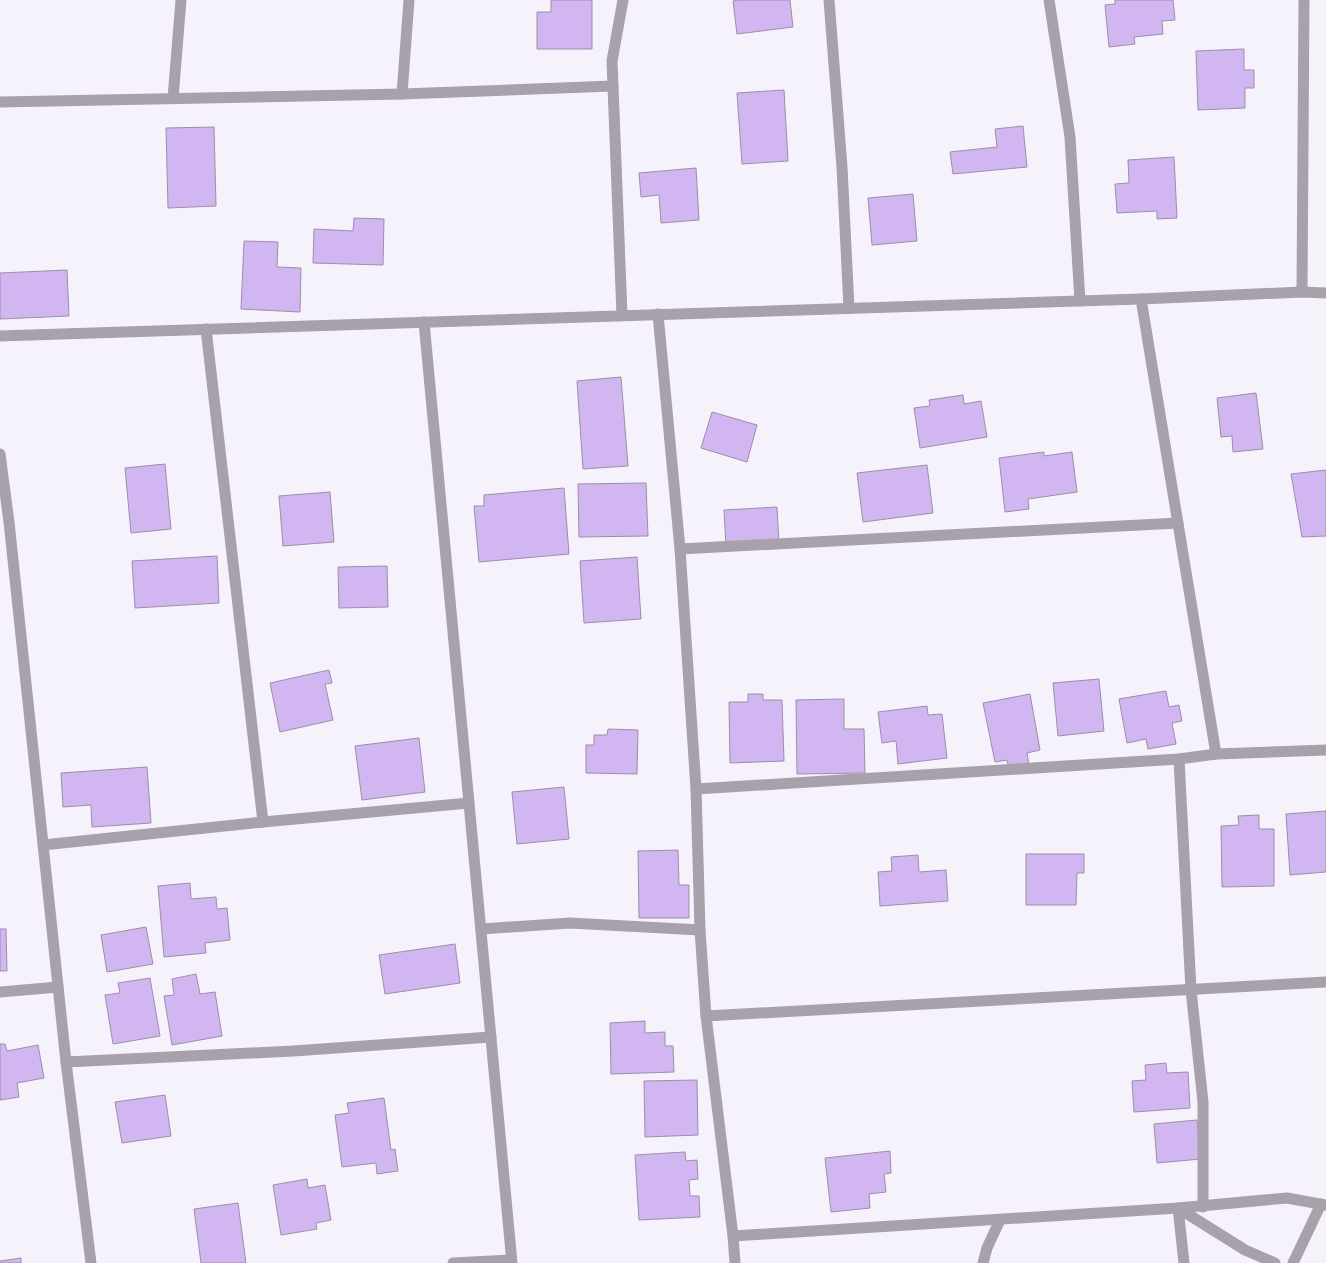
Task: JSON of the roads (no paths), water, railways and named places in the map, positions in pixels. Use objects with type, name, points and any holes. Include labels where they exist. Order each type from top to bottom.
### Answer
[{"type":"street","points":[[173,98],[181,0]]},
{"type":"street","points":[[402,94],[409,0]]},
{"type":"street","points":[[622,315],[612,61],[623,0]]},
{"type":"street","points":[[829,0],[842,167],[849,308]]},
{"type":"street","points":[[1049,0],[1070,137],[1080,301]]},
{"type":"street","points":[[1302,292],[1304,0]]},
{"type":"street","points":[[0,102],[402,94],[613,86]]},
{"type":"street","points":[[0,336],[1141,299],[1302,292],[1326,293]]},
{"type":"street","points":[[1141,299],[1216,754]]},
{"type":"street","points":[[658,314],[680,549],[696,789],[700,930],[706,1016],[735,1263]]},
{"type":"street","points":[[424,322],[512,1262],[453,1263]]},
{"type":"street","points":[[206,329],[263,822]]},
{"type":"street","points":[[0,454],[9,522],[66,1062],[91,1263]]},
{"type":"street","points":[[680,549],[1178,523]]},
{"type":"street","points":[[696,789],[1179,759],[1216,754],[1326,750]]},
{"type":"street","points":[[1179,759],[1191,990],[1203,1102],[1203,1207]]},
{"type":"street","points":[[43,845],[263,822],[469,804]]},
{"type":"street","points":[[481,929],[570,923],[700,930]]},
{"type":"street","points":[[706,1016],[1326,982]]},
{"type":"street","points":[[0,992],[58,987]]},
{"type":"street","points":[[66,1062],[293,1051],[491,1037]]},
{"type":"street","points":[[732,1236],[1203,1207],[1287,1198],[1324,1204],[1293,1263]]},
{"type":"street","points":[[1178,1208],[1184,1263]]},
{"type":"street","points":[[1178,1208],[1245,1250],[1275,1263]]},
{"type":"street","points":[[983,1263],[987,1248],[1000,1220]]}]
